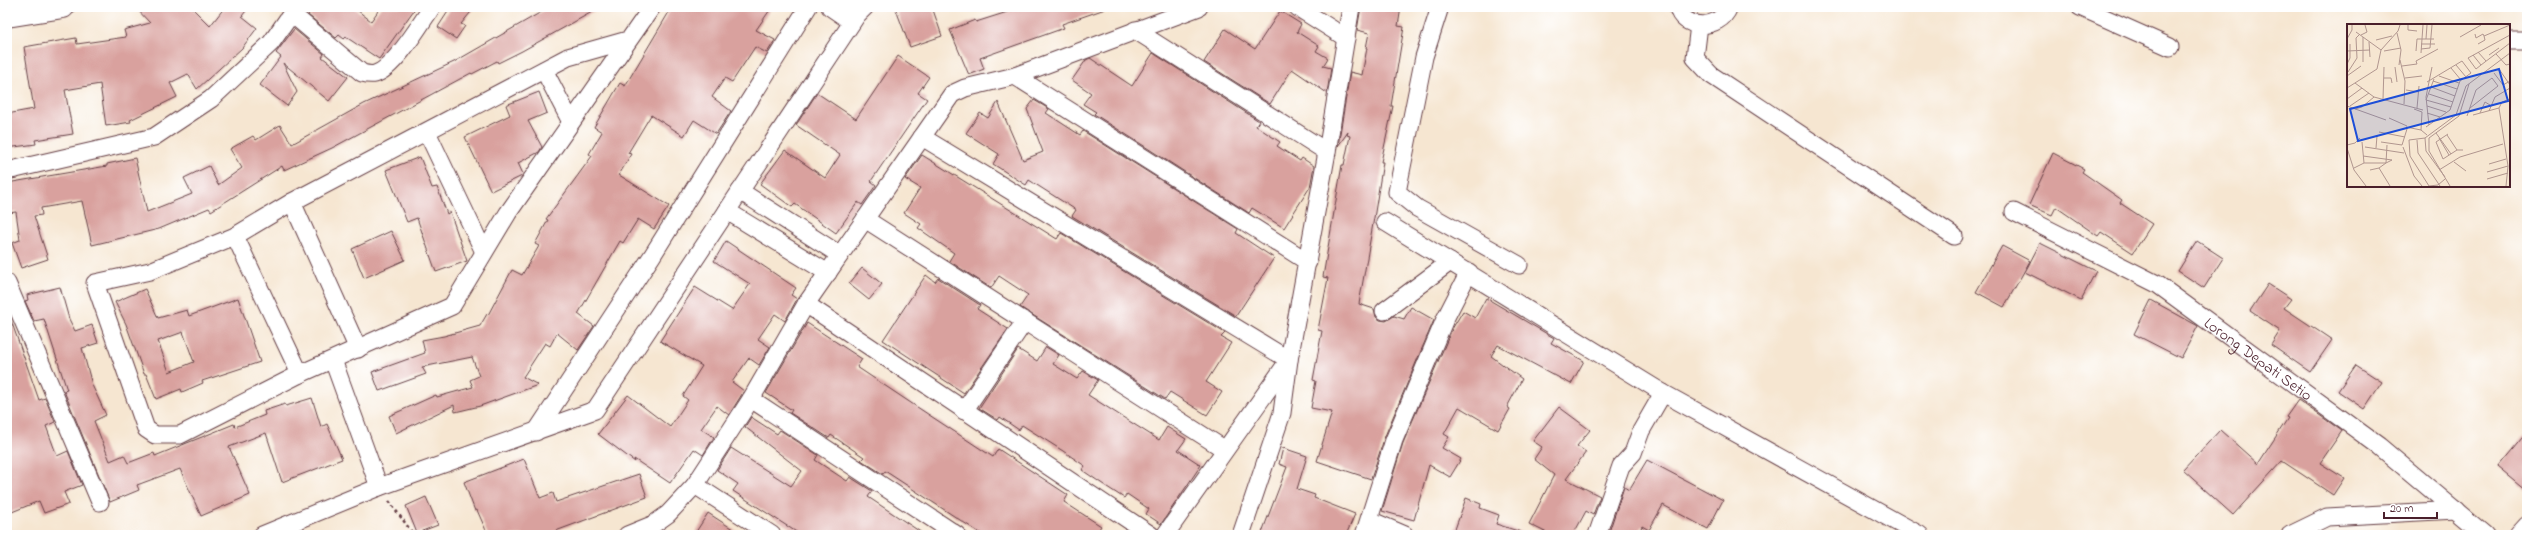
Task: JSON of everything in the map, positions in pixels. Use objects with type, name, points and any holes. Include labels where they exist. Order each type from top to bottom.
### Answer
[{"type":"main road","points":[[7,16],[62,7]]},
{"type":"street","points":[[7,171],[154,136],[211,99],[271,43],[294,11],[362,73],[375,74],[386,68],[410,39],[432,7]]},
{"type":"street","points":[[628,40],[568,57],[292,202],[235,236],[150,271],[96,283],[141,420],[146,429],[155,435],[180,435],[300,374],[452,306],[508,213],[652,7]]},
{"type":"street","points":[[536,432],[652,256],[808,7]]},
{"type":"street","points":[[830,7],[852,22]]},
{"type":"street","points":[[262,535],[379,487],[595,410],[852,22],[865,7]]},
{"type":"street","points":[[627,535],[657,530],[668,514],[695,485],[751,399],[806,304],[952,94],[965,88],[1015,76],[1199,7]]},
{"type":"street","points":[[1297,7],[1346,38]]},
{"type":"street","points":[[1241,535],[1282,413],[1289,360],[1308,262],[1351,7]]},
{"type":"street","points":[[1440,7],[1424,57],[1397,192],[1417,208],[1518,265]]},
{"type":"street","points":[[1678,7],[1686,19],[1699,25],[1711,25],[1723,17],[1729,7]]},
{"type":"street","points":[[2080,7],[2170,47]]},
{"type":"street","points":[[1699,25],[1695,58],[1711,75],[1954,236]]},
{"type":"street","points":[[1135,30],[1327,152]]},
{"type":"street","points":[[2510,41],[2527,41]]},
{"type":"street","points":[[544,70],[572,122]]},
{"type":"street","points":[[1015,76],[1308,262]]},
{"type":"street","points":[[427,132],[484,252]]},
{"type":"street","points":[[922,137],[1289,360]]},
{"type":"street","points":[[740,191],[840,256]]},
{"type":"street","points":[[292,202],[358,349]]},
{"type":"street","points":[[727,211],[828,273]]},
{"type":"street","name":"Lorong Depati Setio","points":[[2014,212],[2156,284],[2379,446],[2485,535]]},
{"type":"street","points":[[865,219],[1224,449]]},
{"type":"street","points":[[1385,222],[1469,272],[1663,393],[1920,535]]},
{"type":"street","points":[[235,236],[300,374]]},
{"type":"street","points":[[1384,311],[1450,262]]},
{"type":"street","points":[[1405,535],[1367,527],[1394,440],[1445,319],[1469,272]]},
{"type":"street","points":[[7,283],[100,502]]},
{"type":"street","points":[[806,304],[1151,535]]},
{"type":"street","points":[[964,411],[1025,321]]},
{"type":"street","points":[[333,360],[379,487]]},
{"type":"street","points":[[1165,535],[1224,449],[1289,360]]},
{"type":"street","points":[[1597,535],[1621,466],[1633,453],[1641,431],[1663,393]]},
{"type":"street","points":[[751,399],[957,535]]},
{"type":"street","points":[[695,485],[772,535]]},
{"type":"street","points":[[2290,535],[2327,517],[2456,510]]},
{"type":"street","points":[[2518,535],[2527,525]]},
{"type":"path","points":[[379,487],[414,535]]},
{"type":"building","points":[[135,7],[191,7],[210,26],[225,7],[249,7],[242,16],[257,28],[242,48],[197,89],[188,74],[170,83],[177,97],[130,120],[131,122],[106,126],[100,84],[65,90],[73,134],[35,140],[36,144],[7,148],[7,114],[34,109],[24,47],[76,38],[77,44],[126,37],[124,30],[150,23]]},
{"type":"building","points":[[314,7],[353,7],[371,21],[381,7],[416,7],[379,59],[346,37],[344,39],[339,35],[336,38],[308,15]]},
{"type":"building","points":[[451,7],[475,7],[461,24],[465,26],[456,39],[438,27]]},
{"type":"building","points":[[550,7],[601,7],[522,51],[498,63],[497,61],[472,74],[471,73],[332,148],[284,170],[282,166],[211,211],[209,208],[159,229],[92,245],[82,201],[41,208],[42,215],[34,216],[48,259],[21,268],[12,243],[20,240],[16,212],[7,213],[7,183],[107,166],[107,164],[135,158],[147,212],[192,194],[184,178],[209,166],[218,185],[242,168],[230,149],[253,136],[256,140],[280,125],[292,144],[364,104],[454,62]]},
{"type":"building","points":[[672,7],[772,7],[756,30],[775,40],[767,53],[755,47],[732,82],[725,78],[712,97],[731,111],[716,134],[694,120],[684,136],[651,115],[628,153],[631,154],[619,175],[669,206],[654,229],[638,219],[623,243],[620,241],[578,314],[594,326],[578,350],[557,333],[550,346],[545,343],[523,377],[538,385],[480,406],[455,412],[454,405],[396,433],[389,416],[436,395],[437,397],[473,387],[470,380],[479,376],[472,357],[422,367],[426,374],[379,391],[372,372],[425,353],[422,340],[444,336],[480,326],[487,314],[488,315],[512,270],[522,275],[539,246],[535,244],[548,220],[546,219],[592,156],[589,154],[602,132],[594,127],[620,83],[625,86]]},
{"type":"building","points":[[895,7],[932,7],[942,36],[910,47]]},
{"type":"building","points":[[1023,7],[1105,7],[1105,9],[1062,24],[1064,28],[980,58],[984,69],[969,75],[950,30],[975,20],[976,22]]},
{"type":"building","points":[[1361,7],[1401,7],[1398,26],[1404,27],[1391,106],[1393,106],[1381,162],[1383,162],[1359,304],[1374,309],[1376,317],[1380,320],[1386,321],[1394,316],[1404,319],[1411,307],[1434,320],[1385,436],[1371,479],[1317,461],[1332,412],[1311,408],[1316,381],[1313,380],[1322,331],[1318,330],[1328,278],[1323,277],[1342,165],[1344,165],[1350,136],[1347,135],[1348,132],[1338,146],[1350,72],[1362,75],[1369,33],[1357,30]]},
{"type":"building","points":[[1280,11],[1301,24],[1297,32],[1319,46],[1316,51],[1328,58],[1323,66],[1331,68],[1327,93],[1292,69],[1270,104],[1204,62],[1225,29],[1255,49]]},
{"type":"building","points":[[294,29],[324,54],[322,57],[348,77],[329,101],[283,63],[297,92],[287,106],[260,85],[281,57],[276,53]]},
{"type":"building","points":[[1153,53],[1259,121],[1256,126],[1280,142],[1277,146],[1300,161],[1302,158],[1314,166],[1310,187],[1284,228],[1252,208],[1249,213],[1094,114],[1096,112],[1083,104],[1091,93],[1072,80],[1086,60],[1090,58],[1132,86]]},
{"type":"building","points":[[898,56],[929,77],[918,93],[927,99],[871,181],[876,185],[862,205],[858,202],[836,233],[795,204],[792,207],[760,184],[785,150],[825,178],[840,155],[796,125],[817,93],[856,119]]},
{"type":"building","points":[[539,92],[547,113],[528,121],[542,147],[539,152],[518,163],[523,174],[522,176],[491,191],[465,137],[510,115],[506,105]]},
{"type":"building","points":[[1034,100],[1049,109],[1046,113],[1080,135],[1083,131],[1238,229],[1236,233],[1274,258],[1236,316],[1072,216],[1076,210],[1029,180],[1026,185],[993,164],[999,154],[966,133],[980,113],[988,118],[998,102],[1023,160],[1043,152],[1027,109]]},
{"type":"building","points":[[2053,153],[2084,169],[2082,172],[2122,200],[2120,203],[2152,224],[2133,253],[2101,232],[2098,236],[2056,207],[2052,215],[2029,205]]},
{"type":"building","points":[[922,155],[1057,239],[1061,233],[1225,333],[1221,337],[1231,343],[1206,382],[1222,392],[1207,415],[1170,392],[1165,399],[1020,307],[1028,295],[999,276],[991,288],[949,261],[954,253],[918,228],[921,224],[904,213],[920,188],[905,179]]},
{"type":"building","points":[[420,157],[432,188],[437,187],[447,214],[450,212],[467,261],[436,272],[417,218],[407,222],[386,170]]},
{"type":"building","points":[[391,231],[405,260],[364,278],[352,249]]},
{"type":"building","points":[[726,241],[796,288],[791,295],[797,299],[785,321],[775,314],[758,339],[770,347],[759,365],[749,358],[732,382],[744,391],[729,415],[717,406],[701,429],[714,437],[703,455],[694,449],[670,483],[634,459],[635,462],[598,434],[628,395],[670,427],[688,400],[683,396],[702,366],[660,341],[695,287],[732,310],[750,284],[714,261]]},
{"type":"building","points":[[2197,241],[2223,258],[2204,288],[2178,271]]},
{"type":"building","points":[[2040,243],[2096,271],[2081,300],[2025,272]]},
{"type":"building","points":[[2002,246],[2030,261],[2004,307],[1976,292]]},
{"type":"building","points":[[862,268],[882,284],[869,300],[849,284]]},
{"type":"building","points":[[926,275],[935,282],[938,278],[980,305],[977,309],[1008,329],[964,393],[883,340]]},
{"type":"building","points":[[2268,284],[2291,299],[2284,308],[2332,340],[2310,372],[2271,345],[2280,331],[2250,311]]},
{"type":"building","points":[[60,287],[69,319],[75,331],[92,325],[98,343],[82,348],[92,385],[106,415],[94,421],[110,461],[124,455],[128,463],[154,453],[155,456],[234,424],[235,427],[265,415],[264,411],[285,404],[286,406],[312,398],[321,427],[327,424],[342,459],[282,482],[266,433],[229,447],[250,495],[201,516],[180,469],[137,485],[139,490],[110,502],[64,391],[67,390],[44,319],[34,321],[25,301],[28,300],[27,295]]},
{"type":"building","points":[[145,289],[158,318],[187,310],[189,316],[238,298],[260,362],[202,381],[203,383],[182,392],[181,389],[156,399],[146,374],[144,374],[126,324],[115,302]],"holes":[[[183,332],[194,362],[169,372],[158,341]]]},
{"type":"building","points":[[1486,298],[1554,338],[1551,343],[1584,361],[1571,384],[1498,345],[1491,356],[1522,379],[1507,407],[1510,409],[1498,430],[1459,407],[1444,434],[1449,437],[1442,448],[1461,459],[1450,477],[1429,465],[1414,520],[1382,511],[1403,443],[1452,329],[1463,311],[1475,318]]},
{"type":"building","points":[[2151,300],[2198,326],[2181,358],[2134,334]]},
{"type":"building","points":[[7,309],[39,400],[45,398],[55,422],[46,426],[57,456],[68,451],[82,485],[64,492],[69,504],[44,513],[39,501],[7,514]]},
{"type":"building","points":[[807,323],[862,359],[857,367],[911,403],[993,457],[998,449],[1068,495],[1064,502],[1101,526],[1095,535],[983,535],[885,471],[883,474],[861,460],[864,457],[831,435],[829,438],[790,413],[792,410],[766,393]]},
{"type":"building","points":[[1046,347],[1059,355],[1053,364],[1077,379],[1083,371],[1098,380],[1088,395],[1159,440],[1167,427],[1186,439],[1178,450],[1201,465],[1161,524],[1146,514],[1149,509],[1127,494],[1124,498],[1104,485],[1082,470],[1085,466],[1063,451],[1022,425],[1019,430],[1000,417],[998,420],[979,408],[1018,349],[1037,361]]},
{"type":"building","points":[[2356,365],[2382,382],[2364,409],[2338,391]]},
{"type":"building","points":[[2298,400],[2342,431],[2320,463],[2344,478],[2333,495],[2282,461],[2233,515],[2183,470],[2220,430],[2258,464]]},
{"type":"building","points":[[1559,407],[1590,430],[1577,446],[1586,452],[1566,479],[1600,496],[1593,515],[1586,511],[1573,535],[1551,535],[1529,524],[1554,475],[1534,459],[1542,447],[1533,441]]},
{"type":"building","points":[[751,417],[777,434],[780,430],[818,455],[815,460],[847,481],[850,477],[872,491],[868,497],[925,535],[801,535],[733,491],[738,484],[717,470],[731,448],[791,486],[802,471],[745,427]]},
{"type":"building","points":[[2527,432],[2527,491],[2498,467]]},
{"type":"building","points":[[1283,448],[1307,456],[1297,489],[1315,495],[1314,498],[1355,514],[1346,535],[1261,535],[1287,467],[1279,464]]},
{"type":"building","points":[[524,459],[540,498],[553,493],[556,502],[639,474],[647,497],[545,535],[488,535],[477,510],[475,511],[464,482]]},
{"type":"building","points":[[1647,460],[1723,500],[1708,529],[1663,505],[1649,530],[1642,526],[1638,535],[1608,535],[1624,487],[1629,490]]},
{"type":"building","points":[[426,497],[438,525],[417,533],[406,506]]},
{"type":"building","points":[[1466,498],[1481,504],[1480,508],[1499,515],[1496,524],[1521,532],[1520,535],[1453,535]]},
{"type":"building","points":[[708,513],[742,535],[694,535]]}]
